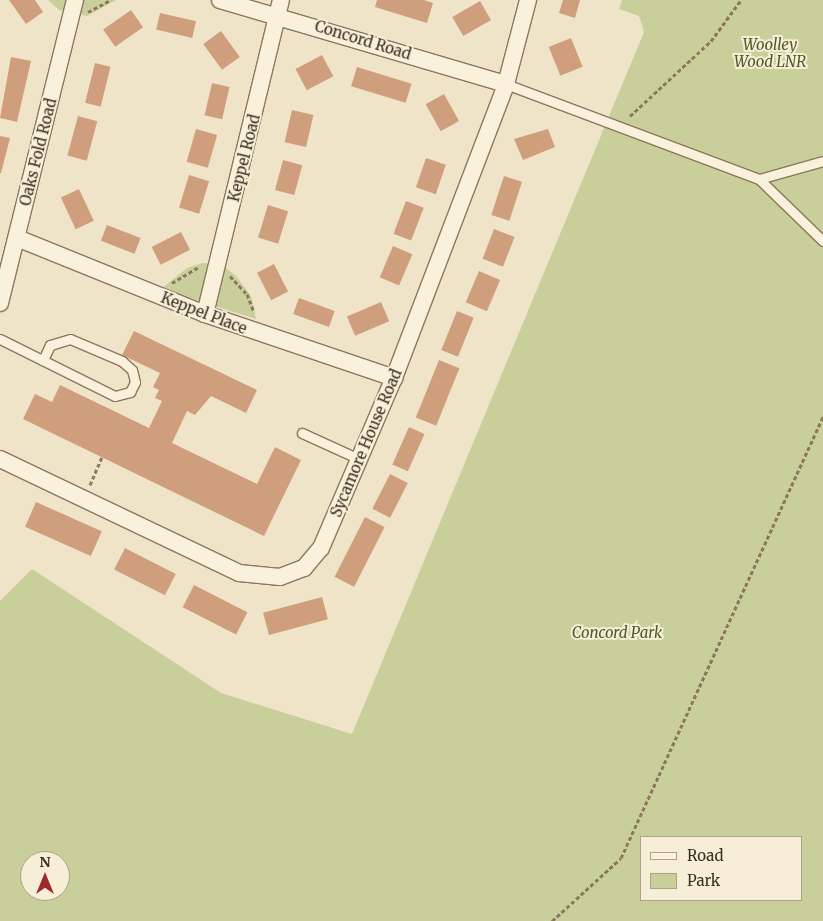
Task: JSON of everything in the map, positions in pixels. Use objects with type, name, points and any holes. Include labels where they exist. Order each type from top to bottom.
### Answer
[{"type":"street","name":"Oaks Fold Road","points":[[0,303],[75,0]]},
{"type":"street","name":"Concord Road","points":[[220,0],[279,7],[506,84]]},
{"type":"street","name":"Sycamore House Road","points":[[0,459],[239,573],[280,577],[304,568],[320,548],[394,378],[506,84],[528,0]]},
{"type":"street","name":"Keppel Road","points":[[205,314],[279,7]]},
{"type":"street","name":"Keppel Place","points":[[17,238],[205,314],[394,378]]},
{"type":"lane","points":[[506,84],[613,126],[759,179],[823,241]]},
{"type":"lane","points":[[759,179],[823,161]]},
{"type":"lane","points":[[0,339],[115,396],[130,392],[135,382],[132,370],[122,361],[70,339],[50,345],[43,360]]},
{"type":"lane","points":[[302,433],[359,459]]},
{"type":"path","points":[[613,126],[642,109],[711,40],[741,0]]},
{"type":"path","points":[[552,921],[621,858],[823,416]]},
{"type":"path","points":[[84,499],[102,457]]},
{"type":"green space","points":[[48,0],[116,0],[87,16],[59,10]]},
{"type":"green space","name":"Concord Park","points":[[622,0],[823,0],[823,921],[0,921],[0,601],[32,569],[221,693],[352,734],[644,32],[639,16],[619,9]]},
{"type":"green space","points":[[203,263],[221,264],[236,276],[251,296],[256,319],[161,289],[187,268]]},
{"type":"building","points":[[9,0],[35,0],[43,12],[26,24]]},
{"type":"building","points":[[377,0],[424,0],[433,3],[427,23],[375,7]]},
{"type":"building","points":[[563,0],[580,0],[575,18],[559,13]]},
{"type":"building","points":[[480,1],[491,20],[463,36],[452,17]]},
{"type":"building","points":[[131,10],[143,27],[115,47],[103,30]]},
{"type":"building","points":[[160,13],[196,21],[192,38],[156,30]]},
{"type":"building","points":[[221,31],[240,57],[222,70],[203,44]]},
{"type":"building","points":[[571,38],[583,67],[560,76],[549,47]]},
{"type":"building","points":[[322,55],[333,76],[307,90],[296,69]]},
{"type":"building","points":[[11,57],[31,61],[17,122],[0,118]]},
{"type":"building","points":[[95,63],[111,67],[101,107],[85,103]]},
{"type":"building","points":[[357,67],[412,84],[406,103],[351,86]]},
{"type":"building","points":[[212,83],[230,87],[222,119],[205,115]]},
{"type":"building","points":[[444,94],[459,121],[441,131],[426,104]]},
{"type":"building","points":[[292,110],[313,115],[306,147],[285,142]]},
{"type":"building","points":[[78,116],[97,121],[87,161],[67,156]]},
{"type":"building","points":[[196,129],[217,135],[208,168],[187,162]]},
{"type":"building","points":[[548,129],[555,147],[523,160],[514,139]]},
{"type":"building","points":[[0,136],[10,138],[1,173],[0,173]]},
{"type":"building","points":[[426,158],[446,165],[436,194],[416,187]]},
{"type":"building","points":[[283,160],[302,165],[294,195],[275,190]]},
{"type":"building","points":[[189,175],[209,181],[199,214],[179,208]]},
{"type":"building","points":[[504,176],[522,182],[509,221],[491,215]]},
{"type":"building","points":[[79,189],[94,221],[76,229],[61,197]]},
{"type":"building","points":[[406,201],[424,208],[411,240],[393,234]]},
{"type":"building","points":[[268,205],[288,211],[278,244],[258,238]]},
{"type":"building","points":[[107,225],[141,238],[135,254],[101,241]]},
{"type":"building","points":[[494,229],[515,237],[503,267],[483,259]]},
{"type":"building","points":[[181,232],[190,250],[161,265],[152,247]]},
{"type":"building","points":[[393,246],[412,254],[399,286],[380,277]]},
{"type":"building","points":[[274,264],[288,292],[271,300],[257,273]]},
{"type":"building","points":[[479,271],[500,280],[487,311],[466,302]]},
{"type":"building","points":[[299,298],[335,311],[329,327],[293,314]]},
{"type":"building","points":[[381,302],[389,321],[355,336],[347,316]]},
{"type":"building","points":[[457,311],[474,318],[458,357],[441,350]]},
{"type":"building","points":[[134,331],[257,390],[246,413],[211,396],[195,415],[187,411],[172,443],[257,484],[275,447],[301,460],[264,536],[23,419],[35,394],[52,402],[60,385],[149,428],[162,401],[155,398],[159,390],[153,387],[160,373],[122,355]]},
{"type":"building","points":[[439,360],[459,368],[436,426],[416,417]]},
{"type":"building","points":[[409,427],[425,434],[408,471],[392,464]]},
{"type":"building","points":[[390,474],[408,483],[390,518],[372,509]]},
{"type":"building","points":[[36,502],[102,531],[91,556],[25,527]]},
{"type":"building","points":[[365,517],[385,527],[354,587],[335,577]]},
{"type":"building","points":[[125,548],[176,574],[165,595],[114,569]]},
{"type":"building","points":[[194,585],[247,612],[236,635],[183,607]]},
{"type":"building","points":[[322,597],[328,619],[269,635],[263,613]]},
{"type":"park label","name":"Woolley Wood LNR","points":[[770,52]]}]
